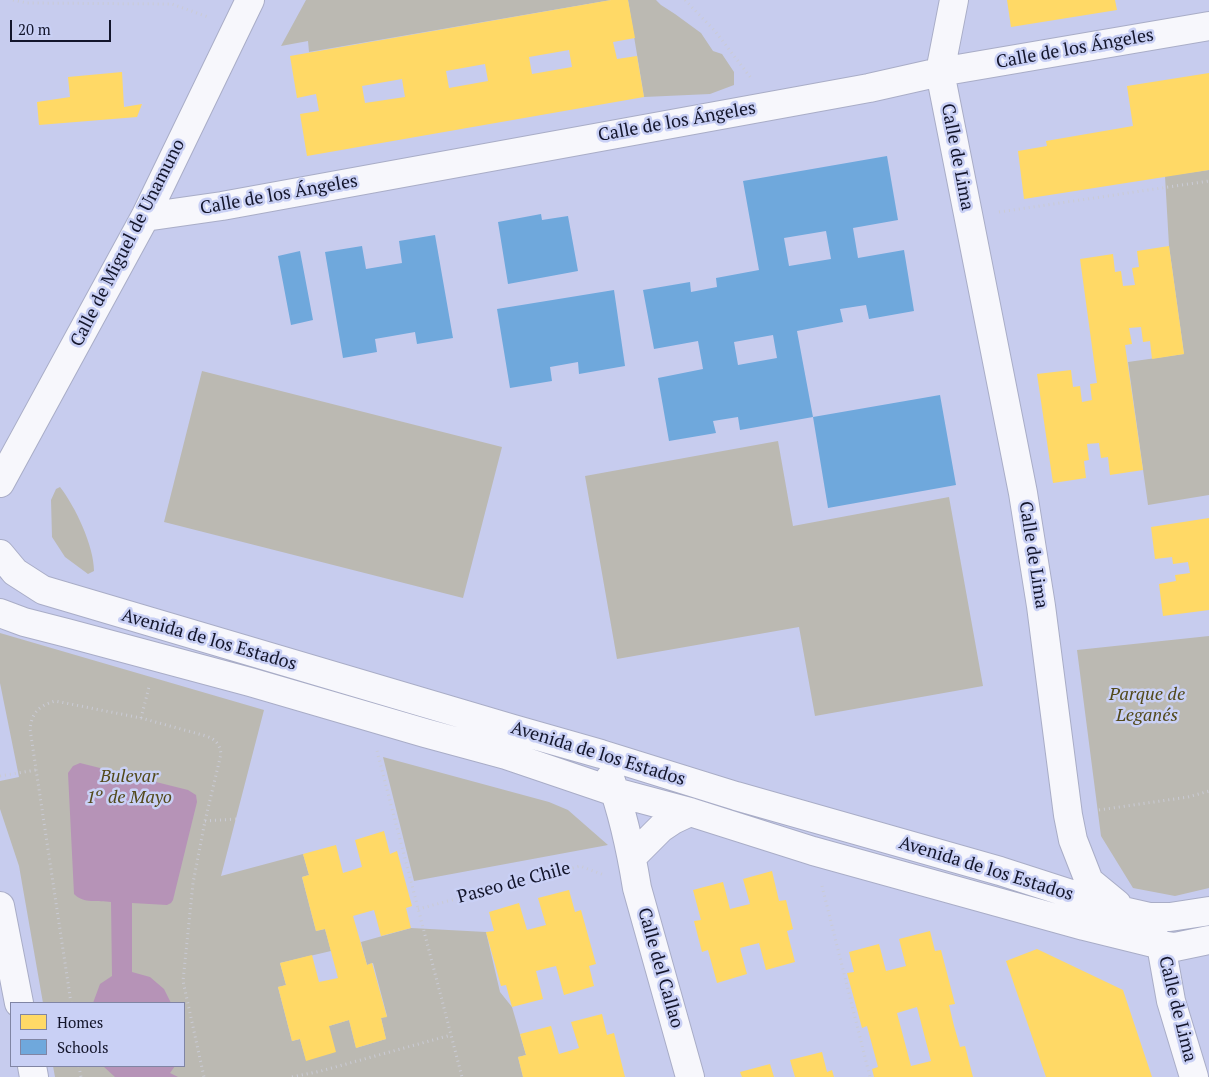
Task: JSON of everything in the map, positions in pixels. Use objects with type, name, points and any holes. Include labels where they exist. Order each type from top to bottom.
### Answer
[{"type":"street","name":"Calle de Miguel de Unamuno","points":[[0,483],[145,217],[250,0]]},
{"type":"street","name":"Calle de Lima","points":[[954,0],[940,72],[1023,493],[1041,606],[1071,827],[1089,881],[1127,912],[1161,945],[1171,1001],[1194,1077]]},
{"type":"street","name":"Calle de los Ángeles","points":[[145,217],[222,206],[869,88],[940,72],[1209,26]]},
{"type":"street","name":"Avenida de los Estados","points":[[0,554],[15,572],[43,590],[601,754],[736,796],[1000,871],[1127,912],[1149,917],[1170,917],[1209,911]]},
{"type":"street","name":"Avenida de los Estados","points":[[0,613],[24,622],[250,682],[506,755],[615,792],[690,812],[813,851],[1029,910],[1161,945],[1175,946],[1209,940]]},
{"type":"street","name":"Calle del Callao","points":[[601,754],[615,792],[632,857],[637,888],[690,1077]]},
{"type":"street","points":[[632,857],[661,828],[690,812]]},
{"type":"street","points":[[1029,910],[1051,906],[1071,884],[1071,827]]},
{"type":"street","points":[[0,906],[19,1002]]},
{"type":"path","points":[[13,0],[27,3],[172,4],[237,27]]},
{"type":"path","points":[[685,0],[715,31],[772,105]]},
{"type":"path","points":[[969,217],[1209,181]]},
{"type":"path","points":[[71,1002],[30,729],[31,721],[36,711],[43,704],[54,701],[141,718],[206,736],[213,738],[221,748],[193,883],[183,981],[204,1077]]},
{"type":"path","points":[[368,717],[462,1077]]},
{"type":"path","points":[[0,776],[36,770]]},
{"type":"path","points":[[1071,827],[1209,791]]},
{"type":"path","points":[[205,821],[236,820]]},
{"type":"path","points":[[813,851],[870,1077]]},
{"type":"path","name":"Paseo de Chile","points":[[418,909],[580,866],[637,888]]},
{"type":"path","points":[[292,1077],[451,1035]]},
{"type":"green space","points":[[306,0],[611,0],[309,52],[308,41],[281,46]]},
{"type":"green space","points":[[628,0],[656,0],[701,33],[713,51],[722,54],[734,72],[734,85],[710,94],[644,97]]},
{"type":"green space","points":[[1209,170],[1209,495],[1148,505],[1128,362],[1184,354],[1169,246],[1165,176]]},
{"type":"green space","points":[[202,371],[502,447],[463,598],[164,522]]},
{"type":"green space","points":[[778,441],[793,526],[949,497],[983,686],[815,716],[799,627],[617,659],[585,476]]},
{"type":"green space","points":[[60,487],[83,527],[91,550],[94,571],[88,574],[65,557],[52,537],[51,500],[56,489]]},
{"type":"green space","name":"Bulevar 1º de Mayo","points":[[0,633],[264,710],[221,876],[303,854],[309,875],[302,877],[316,931],[325,929],[331,951],[280,963],[286,985],[278,987],[292,1041],[300,1039],[306,1060],[329,1026],[349,1020],[356,1048],[386,1039],[381,1018],[387,1016],[373,963],[367,965],[361,942],[411,928],[486,932],[500,992],[512,1007],[526,1055],[518,1057],[523,1077],[55,1077],[53,1067],[185,1067],[185,1002],[43,1002],[19,866],[0,809],[0,781],[19,777],[0,683]]},
{"type":"green space","name":"Parque de Leganés","points":[[1209,636],[1209,888],[1175,896],[1133,888],[1101,836],[1077,650]]},
{"type":"green space","points":[[383,757],[549,802],[568,810],[608,845],[414,881]]},
{"type":"shaded area","points":[[80,763],[188,790],[196,795],[197,802],[173,900],[167,905],[132,903],[132,972],[150,977],[164,989],[170,1002],[93,1002],[100,984],[112,976],[111,902],[82,899],[74,894],[68,773],[73,766]]},
{"type":"shaded area","points":[[104,1067],[174,1067],[170,1073],[178,1077],[115,1077]]},
{"type":"building: Homes","points":[[611,0],[628,0],[635,38],[613,42],[617,59],[637,56],[644,97],[307,156],[300,114],[319,111],[316,94],[297,98],[290,56]],"holes":[[[569,50],[572,67],[532,74],[529,57]],[[485,64],[488,81],[449,88],[446,71]],[[402,79],[405,97],[365,103],[362,86]]]},
{"type":"building: Homes","points":[[1007,0],[1115,0],[1117,10],[1011,27]]},
{"type":"building: Homes","points":[[122,72],[124,107],[142,104],[137,117],[39,125],[37,102],[70,97],[68,77]]},
{"type":"building: Homes","points":[[1209,73],[1209,170],[1024,199],[1018,151],[1047,146],[1046,141],[1133,126],[1127,86]]},
{"type":"building: Homes","points":[[1169,246],[1184,354],[1152,359],[1150,341],[1143,342],[1141,327],[1129,328],[1132,344],[1125,345],[1143,470],[1110,475],[1108,457],[1101,458],[1099,443],[1087,444],[1089,460],[1084,461],[1086,478],[1053,483],[1037,374],[1071,370],[1073,387],[1080,386],[1082,402],[1092,400],[1090,384],[1097,383],[1080,259],[1113,254],[1115,272],[1121,271],[1123,286],[1135,285],[1132,268],[1139,267],[1137,251]]},
{"type":"building: Homes","points":[[1209,518],[1209,610],[1163,616],[1159,584],[1176,581],[1175,575],[1190,573],[1188,562],[1173,564],[1172,557],[1155,559],[1151,527]]},
{"type":"building: Homes","points":[[384,831],[390,854],[397,851],[412,906],[406,908],[411,928],[381,936],[374,910],[353,916],[367,965],[372,963],[387,1017],[381,1018],[386,1039],[356,1048],[349,1020],[329,1026],[336,1052],[306,1061],[300,1039],[292,1041],[278,987],[286,985],[280,963],[312,955],[319,982],[338,978],[325,929],[316,931],[302,877],[309,875],[303,854],[336,845],[343,873],[362,867],[355,840]]},
{"type":"building: Homes","points":[[772,871],[779,901],[786,900],[793,929],[787,931],[795,962],[766,970],[759,943],[740,948],[747,974],[717,983],[708,950],[702,952],[694,921],[701,920],[693,890],[723,882],[730,909],[750,904],[743,879]]},
{"type":"building: Homes","points":[[569,890],[575,912],[581,910],[596,964],[589,966],[594,986],[564,995],[556,966],[536,971],[543,999],[512,1007],[506,985],[501,986],[486,932],[494,931],[489,912],[519,903],[527,930],[546,925],[538,898]]},
{"type":"building: Homes","points":[[930,931],[935,951],[941,950],[955,1004],[949,1005],[954,1026],[960,1047],[965,1046],[973,1077],[874,1077],[872,1069],[878,1067],[867,1026],[862,1028],[847,973],[854,972],[849,952],[879,944],[886,971],[906,966],[899,939]],"holes":[[[917,1007],[931,1061],[911,1066],[897,1013]]]},
{"type":"building: Homes","points":[[1037,949],[1123,990],[1152,1077],[1046,1077],[1006,961]]},
{"type":"building: Homes","points":[[602,1014],[607,1035],[614,1033],[625,1077],[523,1077],[518,1057],[526,1055],[520,1034],[551,1026],[559,1054],[579,1048],[571,1022]]},
{"type":"building: Homes","points":[[822,1052],[827,1072],[832,1070],[834,1077],[795,1077],[790,1060]]},
{"type":"building: Homes","points":[[770,1064],[774,1077],[742,1077],[740,1072]]},
{"type":"building: Schools","points":[[887,156],[898,220],[853,228],[858,258],[904,250],[914,311],[869,319],[866,305],[840,309],[843,322],[797,331],[813,417],[740,430],[738,417],[713,421],[716,433],[669,441],[658,378],[703,369],[698,341],[654,349],[643,290],[690,282],[691,292],[717,287],[716,278],[759,270],[743,181]],"holes":[[[826,231],[831,259],[789,266],[784,238]],[[773,335],[777,358],[738,365],[734,342]]]},
{"type":"building: Schools","points":[[541,214],[542,220],[568,216],[578,271],[508,284],[498,222]]},
{"type":"building: Schools","points":[[435,235],[453,338],[417,344],[415,332],[375,339],[377,352],[343,358],[325,252],[362,246],[366,269],[402,263],[399,241]]},
{"type":"building: Schools","points":[[300,251],[313,320],[291,325],[278,256]]},
{"type":"building: Schools","points":[[614,290],[625,366],[579,374],[578,362],[550,367],[552,381],[510,388],[497,309]]},
{"type":"building: Schools","points":[[940,395],[956,485],[828,508],[813,417]]}]
